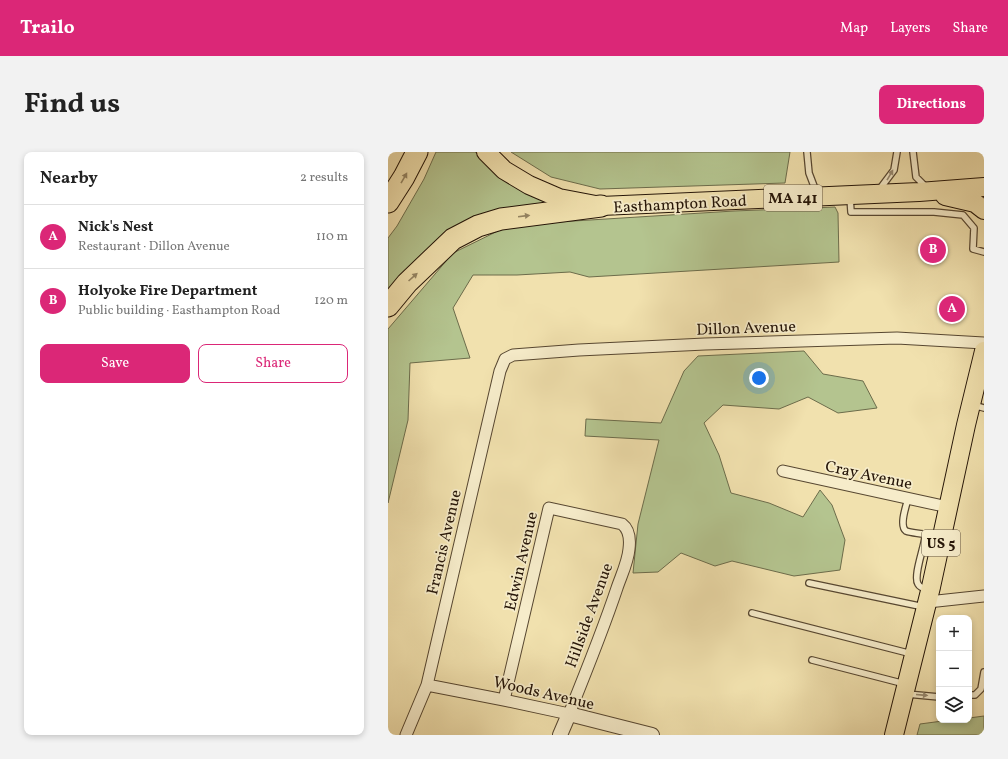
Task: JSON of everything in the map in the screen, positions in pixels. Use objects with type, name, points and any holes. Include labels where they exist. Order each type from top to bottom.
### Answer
[{"type":"highway","points":[[388,202],[404,177],[417,152]]},
{"type":"highway","points":[[388,306],[406,283],[453,239],[478,226],[501,219],[601,206]]},
{"type":"main road","name":"Easthampton Road","points":[[486,152],[504,170],[529,185],[559,198],[601,206],[925,192],[984,187]]},
{"type":"main road","points":[[925,192],[962,199],[974,203],[984,210]]},
{"type":"main road","name":"US 5","points":[[894,735],[928,600],[948,507],[977,406],[983,362]]},
{"type":"street","name":"Dillon Avenue","points":[[510,357],[513,355],[586,350],[705,344],[897,338],[984,343]]},
{"type":"street","name":"Francis Avenue","points":[[406,735],[427,685],[500,371],[505,359],[510,357]]},
{"type":"street","name":"Cray Avenue","points":[[783,471],[948,507]]},
{"type":"street","name":"Edwin Avenue","points":[[504,700],[548,508],[622,524],[626,527]]},
{"type":"street","name":"Hillside Avenue","points":[[560,735],[612,603],[629,551],[629,535],[626,527]]},
{"type":"street","points":[[928,600],[984,596]]},
{"type":"street","name":"Woods Avenue","points":[[427,685],[569,714],[652,735]]},
{"type":"lane","points":[[807,152],[809,173],[818,196]]},
{"type":"lane","points":[[876,194],[894,170],[896,152]]},
{"type":"lane","points":[[913,152],[916,177],[925,192]]},
{"type":"lane","points":[[850,195],[851,212],[934,212],[963,215],[974,228],[973,249],[984,252]]},
{"type":"lane","points":[[908,499],[902,524],[904,529],[907,531],[923,534],[925,537],[917,583],[928,600]]},
{"type":"lane","points":[[809,582],[928,600]]},
{"type":"lane","points":[[752,613],[914,654]]},
{"type":"lane","points":[[812,660],[906,689],[936,696]]},
{"type":"lane","points":[[972,696],[975,695],[981,689],[984,672]]},
{"type":"green space","points":[[436,152],[475,152],[491,167],[569,204],[511,207],[388,297],[388,238],[397,226],[424,179]]},
{"type":"green space","points":[[511,152],[790,152],[785,183],[600,189],[551,177]]},
{"type":"green space","points":[[835,207],[838,213],[839,262],[589,277],[570,272],[517,275],[473,275],[453,308],[470,358],[410,363],[408,420],[388,503],[388,329],[453,253],[510,225],[734,211]]},
{"type":"green space","points":[[804,351],[823,374],[863,381],[877,408],[838,413],[808,397],[779,409],[723,405],[704,423],[719,455],[731,493],[769,503],[803,517],[820,490],[832,505],[845,540],[840,570],[794,576],[732,561],[715,566],[681,553],[658,572],[633,573],[638,524],[659,440],[585,436],[586,419],[661,423],[684,371],[698,356]]},
{"type":"green space","points":[[984,716],[984,735],[917,735],[920,724],[936,722],[972,723],[972,718]]},
{"type":"place","name":"Holyoke Fire Department","points":[[933,250]]},
{"type":"place","name":"Nick's Nest","points":[[952,309]]}]
